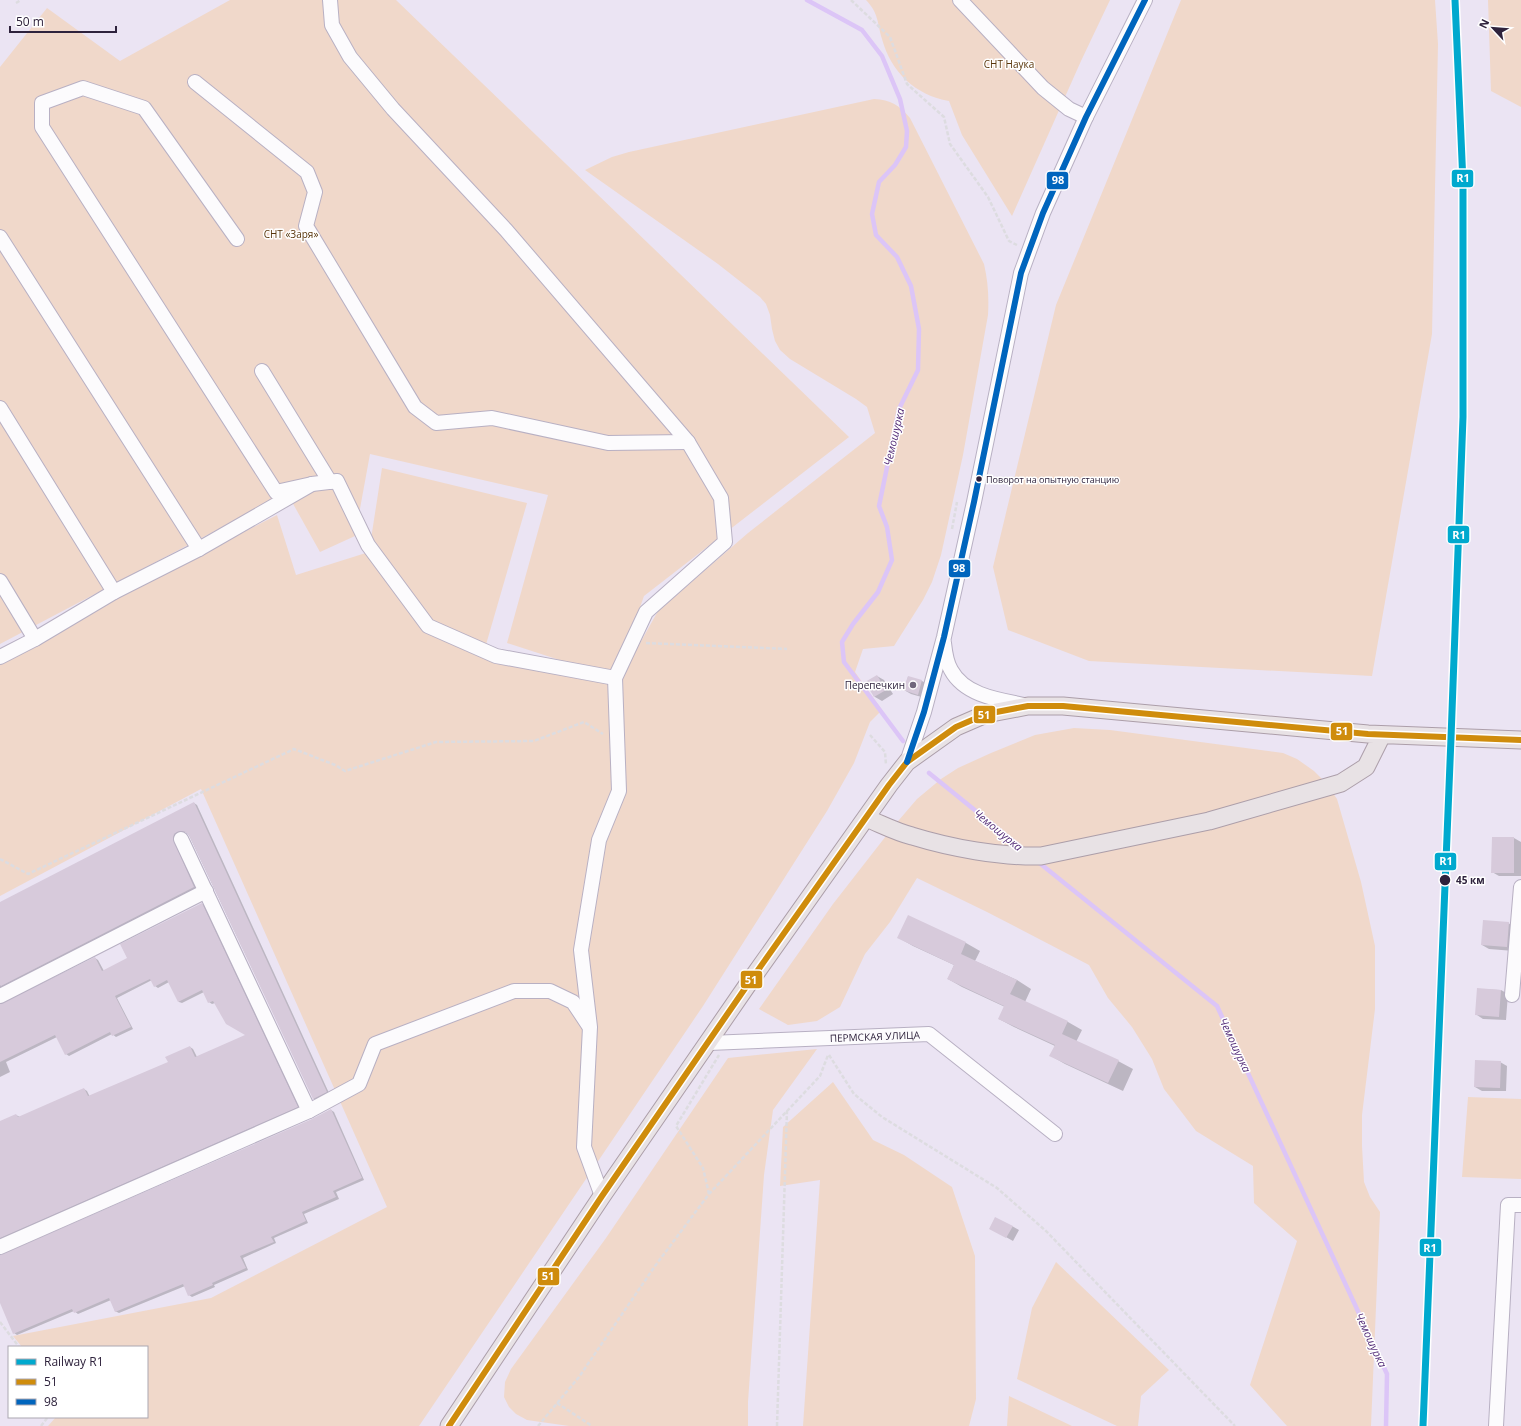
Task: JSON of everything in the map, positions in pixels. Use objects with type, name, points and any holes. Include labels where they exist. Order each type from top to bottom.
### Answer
[{"type":"main road","points":[[449,1426],[602,1196],[709,1043],[746,987],[889,785],[907,762],[956,726],[986,714],[1028,706],[1063,706],[1382,735],[1521,740]]},
{"type":"main road","points":[[866,818],[910,836],[953,846],[1019,856],[1041,856],[1209,821],[1341,783],[1366,767],[1382,735]]},
{"type":"street","points":[[330,0],[332,25],[350,57],[393,109],[506,230],[688,442],[722,498],[725,542],[646,612],[615,678],[619,790],[599,840],[582,950],[590,1026],[584,1147],[602,1196]]},
{"type":"street","points":[[960,0],[1043,88],[1069,109],[1086,117]]},
{"type":"street","points":[[907,762],[924,712],[944,637],[974,502],[1021,273],[1043,213],[1086,117],[1144,0]]},
{"type":"street","points":[[195,82],[307,172],[315,192],[306,226],[415,407],[436,422],[492,418],[608,443],[688,442]]},
{"type":"street","points":[[237,238],[144,108],[83,88],[42,103],[42,127],[276,492],[312,484],[337,481],[368,545],[428,626],[496,656],[615,678]]},
{"type":"street","points":[[0,237],[199,549]]},
{"type":"street","points":[[262,371],[330,482]]},
{"type":"street","points":[[0,408],[114,592]]},
{"type":"street","points":[[0,657],[35,639],[114,592],[199,549],[312,484]]},
{"type":"street","points":[[0,582],[35,639]]},
{"type":"street","points":[[944,637],[946,656],[951,671],[962,683],[976,692],[995,699],[1028,706]]},
{"type":"street","points":[[181,839],[309,1111]]},
{"type":"street","points":[[1512,995],[1521,887]]},
{"type":"street","points":[[0,996],[206,891]]},
{"type":"street","points":[[0,1247],[309,1111],[359,1084],[375,1044],[514,991],[550,991],[573,1002],[590,1026]]},
{"type":"street","name":"ПЕРМСКАЯ УЛИЦА","points":[[709,1043],[929,1034],[1055,1134]]},
{"type":"street","points":[[1496,1426],[1508,1205],[1521,1205]]},
{"type":"path","points":[[16,2],[21,0]]},
{"type":"path","points":[[850,0],[890,37],[907,84],[944,118],[950,144],[988,197],[1009,241],[1030,249]]},
{"type":"path","points":[[632,642],[787,649]]},
{"type":"path","points":[[0,860],[28,874],[294,749],[335,765],[344,771],[436,742],[534,741],[584,722],[618,743]]},
{"type":"path","points":[[870,735],[885,752],[886,767]]},
{"type":"path","points":[[824,1038],[828,1055],[854,1094],[882,1117],[997,1188],[1046,1231],[1235,1426]]},
{"type":"path","points":[[538,1426],[579,1377],[655,1266],[709,1194],[820,1076],[828,1055]]},
{"type":"path","points":[[777,1426],[787,1110]]},
{"type":"path","points":[[0,1322],[18,1346]]},
{"type":"path","points":[[557,1403],[592,1426]]},
{"type":"path","points":[[41,1426],[47,1418]]},
{"type":"green space","name":"СНТ «Заря»","points":[[230,0],[396,0],[849,437],[644,596],[615,678],[507,643],[548,495],[370,454],[355,536],[320,552],[287,493],[0,644],[0,67],[47,8],[120,61]]},
{"type":"green space","name":"СНТ Наука","points":[[866,0],[1110,0],[1081,61],[1012,216],[962,135],[949,101],[937,98],[915,87],[898,72],[891,62],[882,39],[877,18]]},
{"type":"green space","points":[[1181,0],[1435,0],[1438,44],[1432,334],[1372,676],[1089,661],[1008,630],[993,567],[1056,305]]},
{"type":"green space","points":[[1488,0],[1521,0],[1521,107],[1491,91]]},
{"type":"green space","points":[[874,99],[890,102],[902,110],[910,118],[984,264],[988,289],[988,315],[963,455],[941,555],[932,582],[923,600],[894,646],[863,649],[855,672],[882,710],[870,722],[854,763],[827,811],[703,1006],[419,1426],[48,1426],[55,1418],[148,1418],[148,1346],[21,1346],[13,1336],[211,1298],[387,1207],[201,789],[0,896],[0,658],[277,515],[296,575],[369,552],[382,468],[527,503],[483,655],[616,686],[658,611],[748,533],[875,433],[867,407],[790,359],[780,350],[775,341],[770,315],[766,304],[760,297],[718,264],[585,170],[612,157],[629,152]]},
{"type":"green space","points":[[1074,728],[1110,730],[1283,753],[1297,759],[1314,771],[1326,783],[1337,799],[1361,882],[1375,946],[1375,1009],[1362,1115],[1364,1182],[1370,1197],[1380,1212],[1371,1426],[1287,1426],[1250,1385],[1297,1241],[1254,1203],[1253,1166],[1196,1131],[1164,1089],[1152,1059],[1132,1027],[1108,998],[1089,965],[987,912],[917,878],[890,922],[865,954],[840,1007],[817,1021],[788,1025],[759,1009],[833,904],[893,827],[917,799],[941,779],[958,768],[991,753],[1035,735]]},
{"type":"green space","points":[[817,1049],[773,1110],[764,1175],[748,1402],[748,1426],[569,1426],[527,1420],[516,1414],[509,1407],[504,1397],[505,1382],[511,1369],[606,1238],[728,1058]]},
{"type":"green space","points":[[833,1082],[873,1140],[904,1155],[952,1187],[975,1256],[976,1399],[969,1426],[803,1426],[820,1180],[780,1186],[783,1127]]},
{"type":"green space","points":[[1468,1097],[1521,1099],[1521,1179],[1462,1177]]},
{"type":"green space","points":[[1056,1262],[1169,1370],[1141,1396],[1138,1426],[1117,1426],[1017,1379],[1032,1308]]},
{"type":"green space","points":[[1009,1396],[1072,1426],[1007,1426]]},
{"type":"building","points":[[877,675],[886,690],[874,697],[865,682]]},
{"type":"building","name":"Перепечкин","points":[[908,676],[922,680],[918,695],[903,690]]},
{"type":"building","points":[[194,802],[327,1092],[313,1099],[189,835],[186,832],[177,832],[174,834],[173,839],[194,887],[1,986],[0,985],[0,902]]},
{"type":"building","points":[[1492,837],[1514,837],[1514,873],[1491,873]]},
{"type":"building","points":[[202,903],[298,1107],[0,1238],[0,1121],[16,1114],[18,1117],[84,1088],[88,1096],[168,1062],[165,1057],[190,1046],[195,1057],[245,1035],[226,1024],[213,1001],[208,1003],[202,990],[178,1002],[167,980],[154,987],[150,979],[115,996],[131,1027],[112,1036],[110,1032],[65,1055],[55,1035],[0,1062],[0,1004],[95,957],[102,971],[127,958],[120,944]]},
{"type":"building","points":[[908,915],[966,942],[961,954],[1017,980],[1010,994],[1068,1021],[1062,1034],[1119,1060],[1108,1083],[1049,1056],[1055,1045],[998,1019],[1004,1006],[947,979],[954,965],[897,938]]},
{"type":"building","points":[[1483,920],[1509,922],[1507,947],[1481,945]]},
{"type":"building","points":[[1477,988],[1501,990],[1499,1017],[1475,1015]]},
{"type":"building","points":[[1475,1060],[1501,1061],[1500,1088],[1474,1087]]},
{"type":"building","points":[[331,1109],[362,1178],[333,1191],[336,1197],[302,1212],[306,1221],[271,1237],[274,1242],[240,1256],[246,1268],[212,1283],[213,1285],[188,1296],[183,1284],[115,1312],[109,1298],[74,1313],[72,1309],[13,1334],[0,1303],[0,1255],[312,1119]]},
{"type":"building","points":[[995,1217],[1013,1226],[1006,1238],[989,1229]]},
{"type":"waterway","name":"Чемошурка","points":[[807,0],[862,30],[882,56],[900,99],[907,131],[906,147],[895,165],[879,182],[872,214],[876,235],[897,257],[911,286],[919,329],[918,370],[899,409],[879,506],[887,527],[892,560],[878,592],[853,624],[842,642],[844,662],[903,741]]},
{"type":"waterway","name":"Чемошурка","points":[[929,773],[1024,850]]},
{"type":"waterway","name":"Чемошурка","points":[[1037,861],[1217,1006],[1387,1374],[1386,1426]]},
{"type":"rail line","name":"R1","points":[[1423,1426],[1463,417],[1463,183],[1455,0]]},
{"type":"transit line","name":"98","points":[[907,762],[924,712],[944,637],[974,502],[1021,273],[1043,213],[1086,117],[1145,0]]},
{"type":"transit line","name":"51","points":[[449,1426],[602,1196],[746,987],[889,785],[907,762],[956,727],[986,714],[1028,706],[1063,706],[1368,734],[1521,740]]},
{"type":"place","name":"Поворот на опытную станцию","points":[[979,479]]},
{"type":"place","name":"Перепечкин","points":[[913,685]]},
{"type":"place","name":"45 км","points":[[1445,880]]}]
